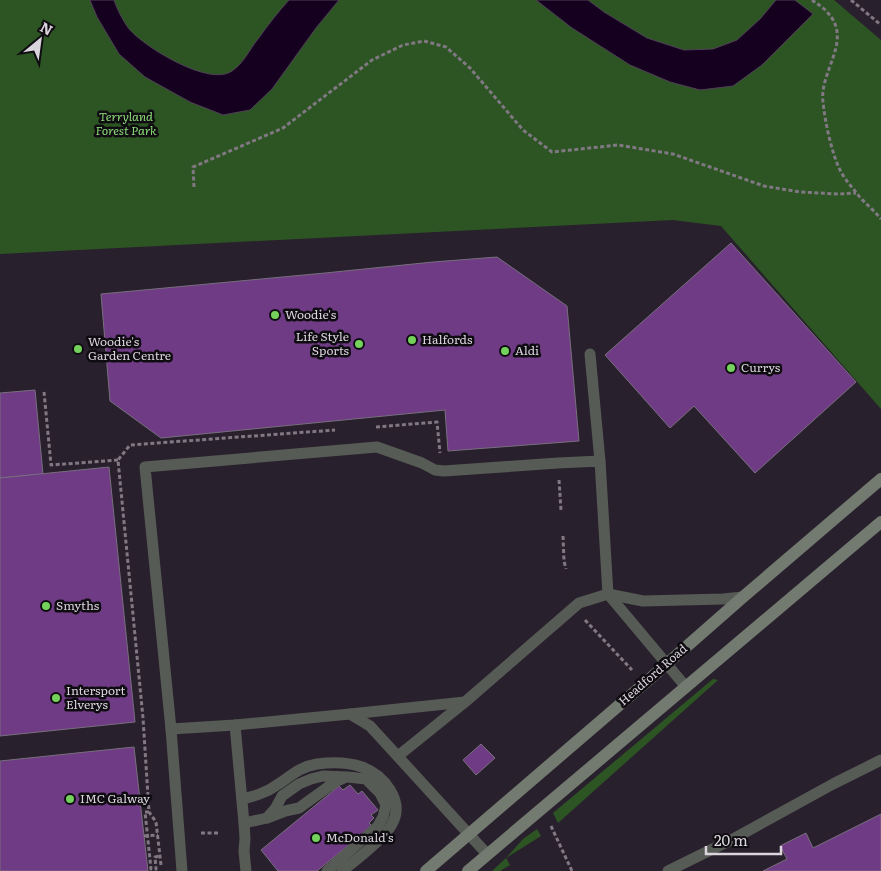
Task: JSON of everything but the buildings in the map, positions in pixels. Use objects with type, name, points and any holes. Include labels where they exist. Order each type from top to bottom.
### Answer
[{"type":"main road","name":"Headford Road","points":[[426,871],[881,479]]},
{"type":"main road","points":[[468,871],[878,527]]},
{"type":"lane","points":[[590,354],[600,461],[608,594],[686,687]]},
{"type":"lane","points":[[182,871],[171,729],[145,467],[377,448],[422,463],[435,470],[444,471],[600,461]]},
{"type":"lane","points":[[398,756],[465,702],[579,603],[608,594],[643,601],[743,597]]},
{"type":"lane","points":[[171,729],[236,725],[465,702]]},
{"type":"lane","points":[[350,714],[370,726],[487,854]]},
{"type":"lane","points":[[236,725],[246,871]]},
{"type":"lane","points":[[668,871],[733,839],[881,760]]},
{"type":"lane","points":[[242,799],[259,795],[276,786],[301,768],[316,764],[348,764],[362,767],[383,780],[395,800],[396,812],[393,823],[388,832],[342,871]]},
{"type":"lane","points":[[267,818],[282,796],[299,784],[311,779],[323,776],[366,779],[380,793],[386,805],[383,817],[378,826],[327,871]]},
{"type":"lane","points":[[244,823],[299,808],[335,782],[348,777]]},
{"type":"path","points":[[812,0],[827,12],[835,24],[838,35],[836,49],[824,83],[822,100],[832,148],[841,172],[856,193],[881,218]]},
{"type":"path","points":[[851,0],[881,25]]},
{"type":"path","points":[[194,187],[193,167],[283,128],[372,60],[403,46],[424,41],[446,48],[470,68],[523,130],[552,152],[618,145],[673,154],[764,186],[800,192],[856,193]]},
{"type":"path","points":[[44,392],[51,465],[118,460]]},
{"type":"path","points":[[367,428],[437,422],[441,461]]},
{"type":"path","points":[[162,871],[156,822],[149,812],[143,718],[118,460],[130,445],[338,430]]},
{"type":"path","points":[[559,476],[561,510]]},
{"type":"path","points":[[563,536],[566,569]]},
{"type":"path","points":[[585,619],[645,683]]},
{"type":"path","points":[[542,808],[572,871]]},
{"type":"path","points":[[149,812],[145,812],[146,836],[151,869],[156,869],[154,857],[160,856]]},
{"type":"path","points":[[201,834],[218,833]]},
{"type":"path","points":[[146,836],[158,835]]},
{"type":"green space","name":"Terryland Forest Park","points":[[0,0],[834,0],[881,40],[881,409],[721,226],[673,220],[0,254]]},
{"type":"green space","points":[[713,679],[718,680],[558,823],[553,813]]},
{"type":"green space","points":[[537,829],[541,836],[506,858],[523,839]]},
{"type":"green space","points":[[506,858],[510,865],[500,871],[492,871]]},
{"type":"shaded area","points":[[90,0],[114,0],[125,24],[138,38],[164,55],[194,70],[222,75],[232,71],[240,64],[289,0],[339,0],[316,28],[272,89],[250,110],[223,115],[190,102],[145,77],[119,54],[97,17]]},
{"type":"shaded area","points":[[536,0],[588,0],[647,38],[684,50],[713,49],[737,40],[760,19],[776,0],[795,0],[813,14],[762,65],[733,86],[700,90],[670,82],[630,65],[572,28]]},
{"type":"place","name":"Woodie's","points":[[275,315]]},
{"type":"place","name":"Halfords","points":[[412,340]]},
{"type":"place","name":"Life Style Sports","points":[[359,344]]},
{"type":"place","name":"Woodie's Garden Centre","points":[[78,349]]},
{"type":"place","name":"Aldi","points":[[505,351]]},
{"type":"place","name":"Currys","points":[[731,368]]},
{"type":"place","name":"Smyths","points":[[46,606]]},
{"type":"place","name":"Intersport Elverys","points":[[56,698]]},
{"type":"place","name":"IMC Galway","points":[[70,799]]},
{"type":"place","name":"McDonald's","points":[[316,838]]}]
